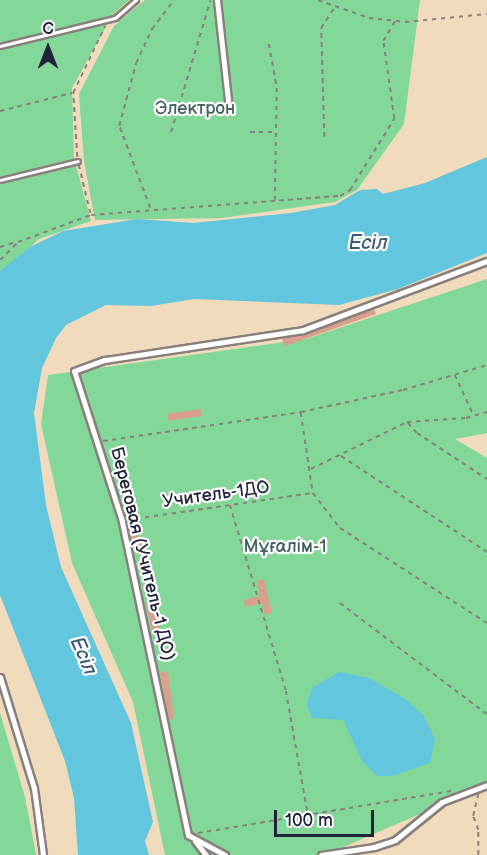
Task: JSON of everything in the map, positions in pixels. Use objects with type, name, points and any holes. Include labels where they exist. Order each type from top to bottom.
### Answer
[{"type":"street","points":[[217,0],[228,100]]},
{"type":"street","name":"Береговая (Учитель-1 ДО)","points":[[190,836],[122,520],[98,441],[74,376],[75,369],[105,360],[303,330],[487,261]]},
{"type":"street","points":[[0,677],[34,788],[44,855]]},
{"type":"street","points":[[321,855],[374,847],[395,840],[442,802],[485,785]]},
{"type":"street","points":[[190,836],[206,855]]},
{"type":"street","points":[[190,836],[225,855]]},
{"type":"lane","points":[[0,46],[109,20],[136,0]]},
{"type":"lane","points":[[0,180],[78,161]]},
{"type":"path","points":[[150,210],[119,126],[136,63],[152,29],[174,0]]},
{"type":"path","points":[[171,132],[211,0]]},
{"type":"path","points":[[318,0],[334,7],[395,21],[487,15]]},
{"type":"path","points":[[324,137],[321,28],[334,7]]},
{"type":"path","points":[[91,215],[78,161],[72,93],[109,20]]},
{"type":"path","points":[[0,247],[91,215],[340,196],[350,190],[394,119],[383,41],[395,21]]},
{"type":"path","points":[[269,44],[277,88],[275,201]]},
{"type":"path","points":[[0,111],[72,93]]},
{"type":"path","points":[[250,132],[277,132]]},
{"type":"path","points":[[0,260],[18,242]]},
{"type":"path","points":[[98,441],[301,412],[487,365]]},
{"type":"path","points":[[454,375],[474,415]]},
{"type":"path","points":[[301,412],[313,493],[340,528],[487,623]]},
{"type":"path","points":[[310,470],[407,422],[487,412]]},
{"type":"path","points":[[407,422],[417,433],[487,479]]},
{"type":"path","points":[[340,455],[487,552]]},
{"type":"path","name":"Учитель-1ДО","points":[[122,520],[313,493]]},
{"type":"path","points":[[230,505],[286,691],[308,814]]},
{"type":"path","points":[[340,603],[487,714]]},
{"type":"path","points":[[478,855],[478,830],[473,816],[476,797],[485,785]]},
{"type":"path","points":[[190,836],[308,814],[460,790]]},
{"type":"green space","points":[[0,0],[129,0],[113,14],[72,88],[74,158],[91,221],[39,239],[0,275]]},
{"type":"green space","name":"Электрон","points":[[145,0],[420,0],[404,124],[357,190],[335,202],[222,218],[95,220],[84,161],[79,94],[114,26]]},
{"type":"green space","name":"Мұғалім-1","points":[[487,279],[487,433],[455,439],[487,458],[487,785],[325,855],[165,855],[133,702],[72,563],[41,424],[48,375],[306,339]]},
{"type":"green space","points":[[0,713],[25,797],[36,855],[0,855]]},
{"type":"water","name":"Есіл","points":[[487,157],[487,253],[398,289],[339,305],[194,299],[151,306],[106,305],[66,325],[56,338],[42,368],[34,413],[46,505],[61,567],[131,723],[153,822],[145,841],[149,855],[78,855],[74,798],[65,761],[0,595],[0,271],[30,247],[63,231],[137,219],[194,223],[291,213],[335,205],[360,190],[377,189],[383,194],[425,183]]},
{"type":"water","points":[[339,672],[369,678],[404,698],[423,715],[435,739],[430,763],[392,776],[377,776],[363,762],[343,720],[312,718],[307,705],[312,688]]},
{"type":"building","points":[[374,309],[376,314],[285,346],[282,339]]},
{"type":"building","points":[[201,409],[202,416],[168,421],[167,414]]},
{"type":"building","points":[[135,521],[143,552],[135,554],[127,523]]},
{"type":"building","points":[[264,579],[272,613],[265,615],[262,603],[245,607],[244,600],[260,596],[257,581]]},
{"type":"building","points":[[154,602],[160,631],[152,633],[146,604]]},
{"type":"building","points":[[168,671],[174,719],[169,720],[160,673]]}]
